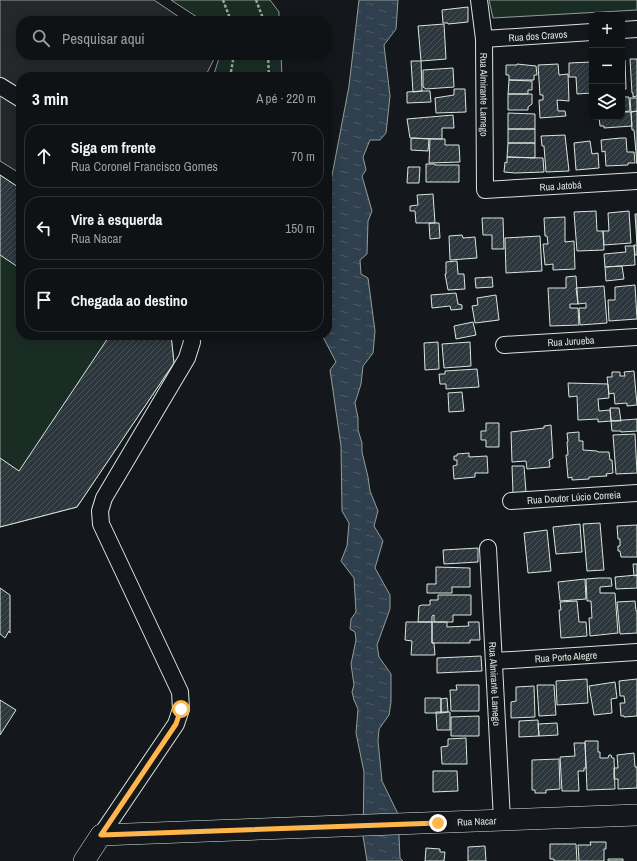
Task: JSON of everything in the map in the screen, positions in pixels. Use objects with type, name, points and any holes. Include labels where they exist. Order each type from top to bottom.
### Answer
[{"type":"main road","name":"Rua Nacar","points":[[101,835],[637,815]]},
{"type":"main road","points":[[84,861],[101,835]]},
{"type":"street","name":"Rua Almirante Lamego","points":[[479,0],[484,39],[485,190]]},
{"type":"street","points":[[625,30],[637,29]]},
{"type":"street","name":"Rua dos Cravos","points":[[484,39],[589,32]]},
{"type":"street","points":[[0,86],[16,96]]},
{"type":"street","name":"Rua Jatobá","points":[[485,190],[637,181]]},
{"type":"street","name":"Rua Jurueba","points":[[504,345],[637,337]]},
{"type":"street","points":[[101,835],[176,724],[181,709],[180,692],[101,524],[100,511],[104,498],[188,358],[192,340]]},
{"type":"street","name":"Rua Doutor Lúcio Correia","points":[[511,501],[637,493]]},
{"type":"street","name":"Rua Almirante Lamego","points":[[488,548],[502,820]]},
{"type":"street","name":"Rua Porto Alegre","points":[[495,661],[637,652]]},
{"type":"path","points":[[223,0],[229,16]]},
{"type":"path","points":[[256,0],[262,16]]},
{"type":"path","points":[[231,72],[233,60]]},
{"type":"path","points":[[268,60],[269,72]]},
{"type":"green space","points":[[171,0],[270,0],[279,12],[279,16],[195,16]]},
{"type":"green space","points":[[489,0],[637,0],[637,10],[493,18]]},
{"type":"green space","points":[[218,60],[281,60],[282,72],[215,72]]},
{"type":"green space","points":[[0,175],[16,186],[16,340],[172,340],[174,363],[77,507],[0,527]]},
{"type":"shaded area","points":[[0,0],[154,0],[178,16],[16,16],[16,60],[214,60],[208,72],[16,72],[16,171],[0,161]]},
{"type":"water","points":[[359,0],[398,0],[396,29],[384,45],[390,96],[386,133],[380,140],[370,140],[363,157],[366,170],[362,176],[372,211],[368,221],[367,254],[360,260],[361,274],[368,278],[375,331],[373,353],[363,366],[361,384],[355,403],[358,418],[358,430],[362,443],[362,452],[370,491],[378,511],[374,526],[383,541],[375,568],[390,595],[390,609],[377,645],[379,657],[391,674],[391,702],[389,715],[379,729],[378,741],[382,781],[398,814],[400,858],[403,861],[367,861],[363,836],[364,772],[356,733],[358,709],[352,692],[354,685],[351,664],[356,640],[355,632],[350,629],[351,619],[356,612],[354,578],[341,561],[347,546],[349,523],[342,511],[341,446],[330,370],[336,362],[325,340],[332,340],[332,176],[349,86]]},
{"type":"building","points":[[468,7],[468,22],[443,23],[442,10]]},
{"type":"building","points":[[444,24],[446,59],[421,61],[418,26]]},
{"type":"building","points":[[630,59],[637,59],[637,96],[633,97],[632,93]]},
{"type":"building","points":[[625,60],[626,89],[625,89]]},
{"type":"building","points":[[411,61],[421,61],[422,91],[413,92]]},
{"type":"building","points":[[589,62],[589,93],[577,94],[576,77],[569,77],[569,63]]},
{"type":"building","points":[[517,64],[536,66],[537,75],[534,75],[534,80],[509,80],[509,75],[506,75],[506,65]]},
{"type":"building","points":[[558,64],[559,75],[568,74],[569,101],[557,100],[558,111],[565,111],[566,116],[540,118],[539,100],[543,100],[543,95],[540,95],[538,65]]},
{"type":"building","points":[[453,68],[454,87],[426,89],[423,87],[423,70]]},
{"type":"building","points":[[509,80],[532,81],[532,90],[528,90],[528,94],[508,94]]},
{"type":"building","points":[[454,89],[465,89],[466,112],[436,113],[435,98],[454,95]]},
{"type":"building","points":[[430,91],[431,102],[407,103],[407,92]]},
{"type":"building","points":[[508,94],[532,94],[532,104],[528,107],[528,110],[508,110]]},
{"type":"building","points":[[625,97],[629,97],[630,111],[625,112]]},
{"type":"building","points":[[630,98],[637,98],[637,111],[631,112]]},
{"type":"building","points":[[637,111],[637,164],[631,112]]},
{"type":"building","points":[[625,112],[631,112],[632,126],[604,128],[604,126],[600,126],[599,120],[625,120]]},
{"type":"building","points":[[508,113],[535,114],[535,129],[508,129]]},
{"type":"building","points":[[453,115],[454,128],[442,128],[442,139],[410,138],[407,119]]},
{"type":"building","points":[[508,129],[535,129],[535,143],[508,143]]},
{"type":"building","points":[[565,135],[569,171],[546,172],[544,146],[542,146],[541,136]]},
{"type":"building","points":[[412,138],[429,139],[428,151],[411,150]]},
{"type":"building","points":[[626,138],[627,152],[634,152],[635,163],[628,163],[628,165],[606,166],[605,151],[602,152],[601,140]]},
{"type":"building","points":[[430,139],[445,139],[445,145],[459,145],[460,162],[429,163]]},
{"type":"building","points":[[590,141],[592,154],[598,153],[599,168],[576,170],[574,143]]},
{"type":"building","points":[[508,143],[535,143],[535,158],[507,157]]},
{"type":"building","points":[[507,157],[543,158],[544,172],[504,172]]},
{"type":"building","points":[[426,164],[459,165],[459,182],[426,182]]},
{"type":"building","points":[[408,167],[420,167],[419,183],[407,183]]},
{"type":"building","points":[[0,175],[16,186],[16,266],[0,255]]},
{"type":"building","points":[[433,194],[435,223],[416,223],[415,211],[410,211],[410,206],[418,205],[417,195]]},
{"type":"building","points":[[596,211],[597,231],[603,231],[604,250],[577,251],[574,212]]},
{"type":"building","points":[[629,211],[631,243],[604,245],[603,231],[609,231],[608,213]]},
{"type":"building","points":[[635,214],[637,214],[637,244]]},
{"type":"building","points":[[565,217],[565,242],[574,241],[575,269],[553,270],[553,264],[545,265],[543,244],[548,244],[547,236],[545,236],[544,218]]},
{"type":"building","points":[[482,218],[503,218],[504,249],[492,249],[492,235],[483,235]]},
{"type":"building","points":[[429,223],[439,223],[440,238],[430,239]]},
{"type":"building","points":[[462,235],[463,238],[475,237],[477,258],[450,260],[449,236]]},
{"type":"building","points":[[540,236],[542,271],[506,273],[505,238]]},
{"type":"building","points":[[634,245],[637,245],[637,255],[635,255]]},
{"type":"building","points":[[625,246],[634,246],[635,265],[605,267],[604,254],[626,252]]},
{"type":"building","points":[[457,261],[458,274],[464,274],[465,289],[448,290],[445,274],[446,262]]},
{"type":"building","points":[[622,266],[624,279],[606,281],[605,267]]},
{"type":"building","points":[[576,276],[578,304],[570,304],[570,308],[578,308],[579,325],[550,326],[548,288],[566,288],[566,277]]},
{"type":"building","points":[[492,277],[493,287],[476,288],[475,278]]},
{"type":"building","points":[[635,285],[637,319],[609,321],[608,300],[615,300],[615,287]]},
{"type":"building","points":[[604,286],[607,323],[580,325],[579,308],[586,308],[586,303],[578,304],[576,288]]},
{"type":"building","points":[[456,293],[458,304],[462,305],[462,309],[451,310],[450,306],[432,308],[431,295]]},
{"type":"building","points":[[496,295],[499,320],[475,323],[472,306],[478,305],[477,298]]},
{"type":"building","points":[[473,322],[476,335],[456,339],[454,326]]},
{"type":"building","points":[[107,340],[172,340],[174,363],[77,507],[0,527],[0,458],[19,471]]},
{"type":"building","points":[[438,342],[439,369],[425,370],[424,343]]},
{"type":"building","points":[[470,342],[471,366],[444,368],[442,344]]},
{"type":"building","points":[[477,369],[479,387],[446,389],[446,384],[440,384],[439,374],[445,374],[445,371]]},
{"type":"building","points":[[634,371],[637,405],[627,406],[627,403],[615,404],[614,393],[609,394],[607,377],[612,377],[612,372],[620,372],[620,376],[625,376],[624,372]]},
{"type":"building","points":[[568,383],[608,384],[609,398],[598,399],[599,411],[610,410],[611,421],[598,422],[598,419],[578,420],[577,396],[569,397]]},
{"type":"building","points":[[462,392],[464,411],[449,412],[448,393]]},
{"type":"building","points":[[610,408],[619,408],[621,421],[611,421]]},
{"type":"building","points":[[637,419],[637,431],[612,431],[611,421]]},
{"type":"building","points":[[486,423],[499,423],[499,447],[486,447],[486,440],[481,440],[481,431],[486,431]]},
{"type":"building","points":[[551,425],[553,458],[549,460],[550,467],[527,469],[526,461],[512,462],[511,432],[544,428],[544,426]]},
{"type":"building","points":[[579,432],[579,441],[583,441],[583,450],[609,452],[610,460],[612,460],[613,473],[606,474],[607,476],[589,477],[589,479],[572,480],[572,477],[568,478],[566,455],[568,455],[567,433]]},
{"type":"building","points":[[635,434],[637,473],[616,474],[613,435]]},
{"type":"building","points":[[469,453],[469,457],[487,456],[488,473],[475,473],[475,477],[454,479],[453,466],[457,465],[457,460],[454,460],[454,456],[457,456],[457,454]]},
{"type":"building","points":[[512,466],[524,466],[526,492],[513,493]]},
{"type":"building","points":[[600,523],[604,570],[587,571],[583,524]]},
{"type":"building","points":[[580,524],[582,552],[556,554],[553,527]]},
{"type":"building","points":[[637,525],[637,557],[621,557],[620,551],[618,551],[620,539],[618,539],[617,526]]},
{"type":"building","points":[[547,530],[551,571],[528,573],[524,533]]},
{"type":"building","points":[[478,548],[478,562],[444,564],[443,550]]},
{"type":"building","points":[[633,564],[637,564],[637,575],[634,576]]},
{"type":"building","points":[[436,567],[470,568],[470,587],[452,587],[452,593],[427,593],[427,584],[436,584]]},
{"type":"building","points":[[637,575],[637,588],[616,589],[615,577]]},
{"type":"building","points":[[611,578],[612,586],[600,587],[600,593],[615,593],[618,633],[590,636],[589,618],[592,618],[591,601],[587,601],[586,579]]},
{"type":"building","points":[[585,579],[586,599],[560,601],[558,582]]},
{"type":"building","points":[[0,588],[10,595],[10,633],[9,631],[5,638],[0,634]]},
{"type":"building","points":[[438,595],[471,595],[471,615],[453,615],[453,622],[434,622],[434,615],[432,616],[432,622],[418,622],[419,606],[430,605],[430,600],[438,600]]},
{"type":"building","points":[[577,601],[579,622],[586,622],[587,636],[561,638],[559,610],[561,610],[560,602]]},
{"type":"building","points":[[635,601],[637,611],[637,633],[620,634],[617,602]]},
{"type":"building","points":[[406,622],[432,622],[432,643],[434,643],[435,655],[411,655],[412,641],[405,640]]},
{"type":"building","points":[[432,622],[447,622],[447,627],[469,626],[468,622],[479,622],[480,640],[470,640],[470,643],[432,643]]},
{"type":"building","points":[[481,656],[482,671],[437,673],[437,658]]},
{"type":"building","points":[[587,679],[588,703],[557,705],[556,681]]},
{"type":"building","points":[[637,679],[637,716],[621,716],[620,703],[625,703],[624,696],[620,696],[619,681]]},
{"type":"building","points":[[615,682],[617,698],[611,699],[612,713],[594,715],[589,686]]},
{"type":"building","points":[[456,685],[479,685],[479,711],[451,711],[450,690],[457,690]]},
{"type":"building","points":[[537,685],[554,685],[556,715],[539,716]]},
{"type":"building","points":[[534,686],[535,717],[511,718],[511,702],[516,701],[516,687]]},
{"type":"building","points":[[425,698],[441,698],[441,713],[425,713]]},
{"type":"building","points":[[447,698],[448,712],[441,713],[441,699]]},
{"type":"building","points":[[0,700],[16,710],[0,735]]},
{"type":"building","points":[[436,712],[450,712],[450,730],[437,730]]},
{"type":"building","points":[[479,716],[479,736],[451,736],[451,717]]},
{"type":"building","points":[[538,720],[539,736],[519,737],[519,721]]},
{"type":"building","points":[[557,723],[558,735],[539,736],[538,724]]},
{"type":"building","points":[[466,738],[467,764],[442,764],[441,747],[448,746],[448,739]]},
{"type":"building","points":[[585,741],[598,741],[598,752],[600,752],[600,758],[608,758],[609,755],[611,755],[612,758],[614,758],[615,789],[587,790]]},
{"type":"building","points":[[574,743],[585,743],[586,768],[584,768],[584,771],[578,771],[579,791],[562,791],[560,757],[575,756]]},
{"type":"building","points":[[634,753],[635,767],[637,767],[637,788],[618,789],[618,779],[614,779],[614,768],[618,768],[617,755]]},
{"type":"building","points":[[559,759],[560,789],[546,790],[546,793],[535,793],[535,790],[532,790],[532,760]]},
{"type":"building","points":[[433,771],[457,771],[458,791],[433,792]]},
{"type":"building","points":[[590,842],[606,842],[606,849],[604,849],[604,861],[579,861],[578,845],[591,845]]},
{"type":"building","points":[[550,844],[576,844],[577,861],[554,861],[554,859],[550,859]]},
{"type":"building","points":[[485,846],[486,861],[468,861],[468,847]]},
{"type":"building","points":[[426,848],[440,849],[440,852],[445,852],[444,861],[425,861]]},
{"type":"building","points":[[608,859],[623,859],[623,861],[608,861]]},
{"type":"route","points":[[181,709],[176,724],[101,835],[438,823]]}]
